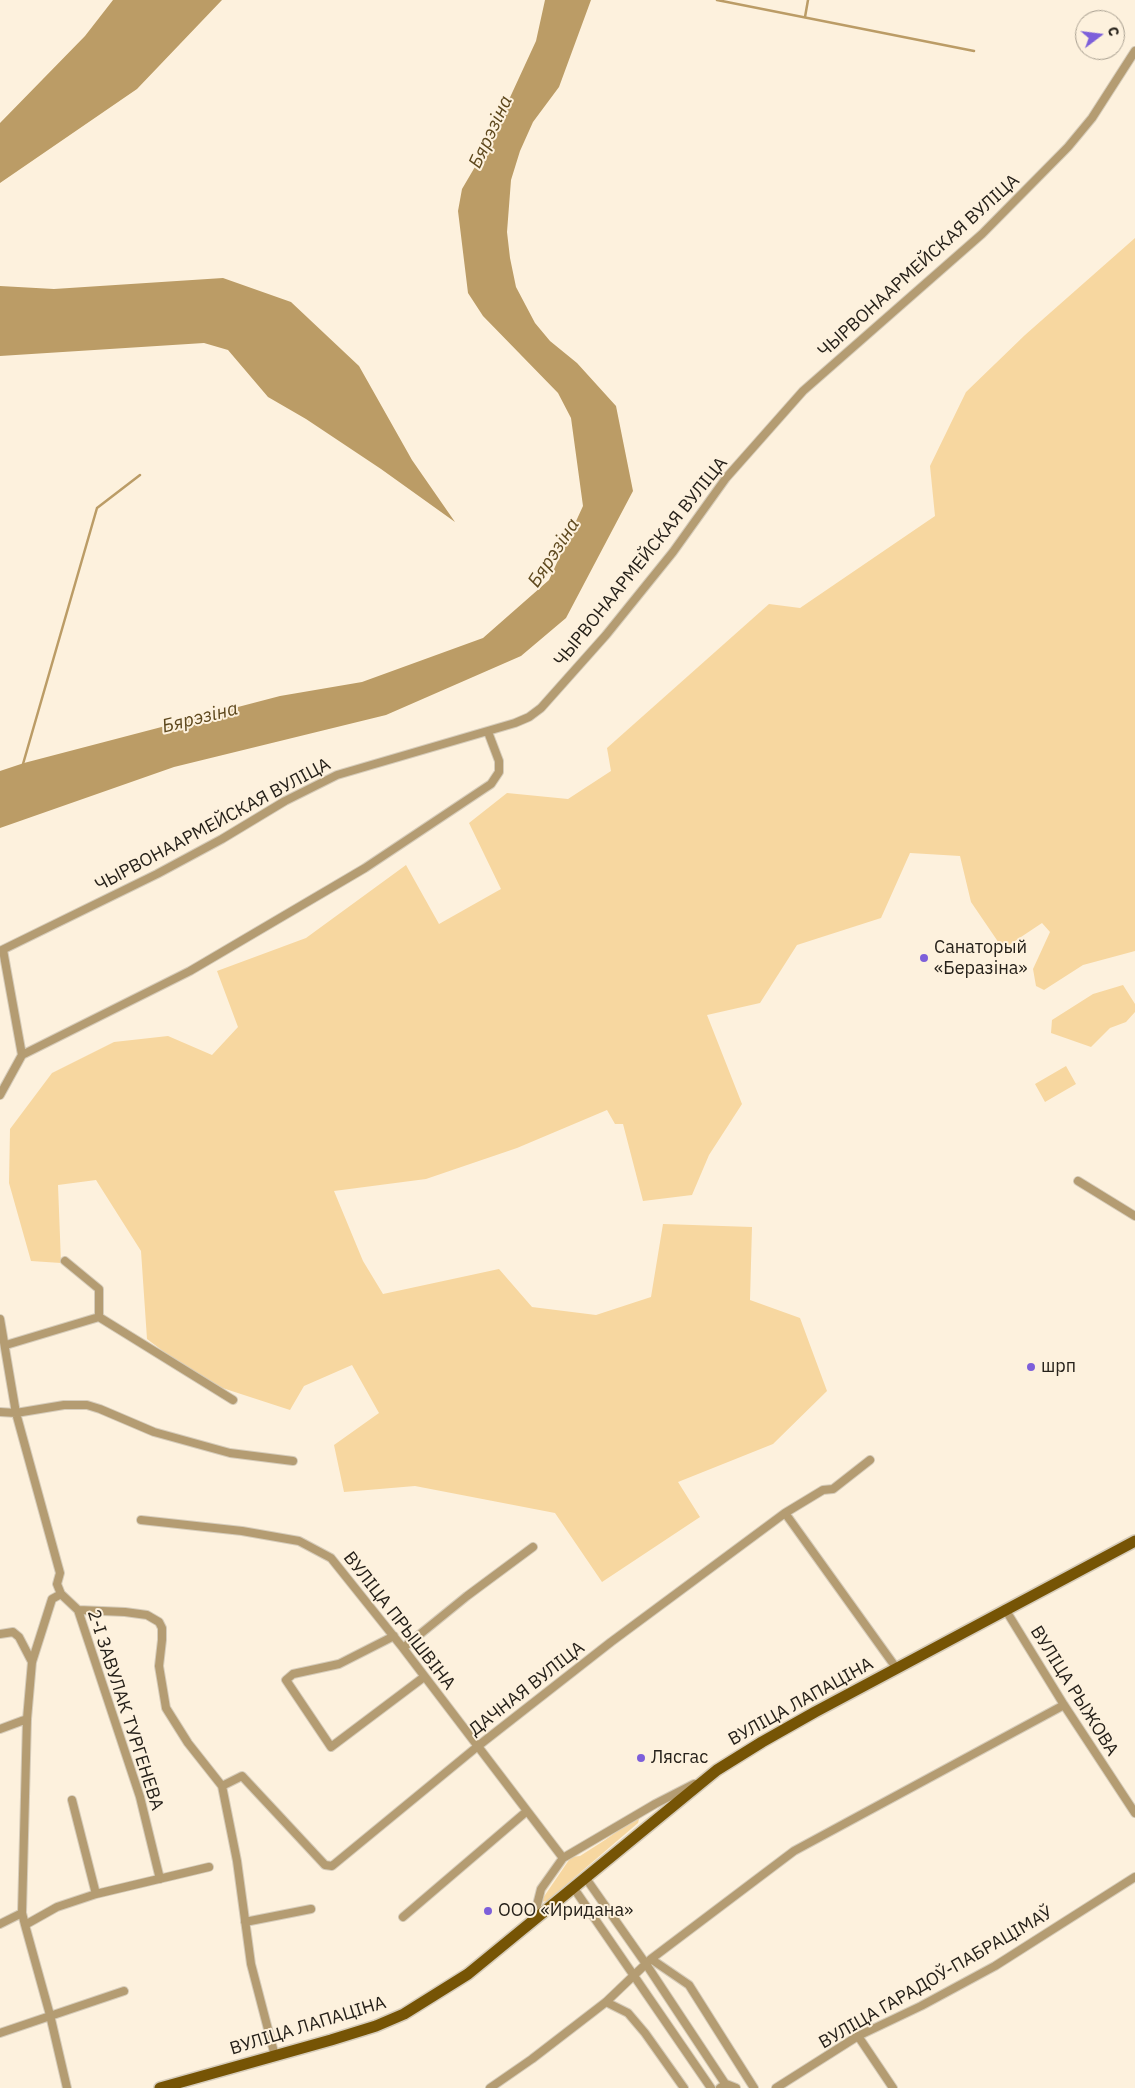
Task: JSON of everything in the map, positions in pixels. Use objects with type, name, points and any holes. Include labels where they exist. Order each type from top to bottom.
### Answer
[{"type":"main road","name":"ВУЛІЦА ЛАПАЦІНА","points":[[160,2088],[195,2083],[275,2056],[376,2026],[404,2014],[468,1974],[704,1779],[762,1742],[1005,1609],[1135,1541]]},
{"type":"street","name":"ЧЫРВОНААРМЕЙСКАЯ ВУЛІЦА","points":[[1,951],[157,874],[222,839],[285,800],[337,775],[488,732],[529,717],[541,708],[606,635],[667,559],[726,478],[803,391],[982,234],[1068,147],[1092,118],[1135,51]]},
{"type":"street","points":[[0,1095],[22,1055],[190,971],[365,868],[491,784],[499,772],[499,761],[488,732]]},
{"type":"street","points":[[1,951],[22,1055]]},
{"type":"street","points":[[1078,1181],[1135,1216]]},
{"type":"street","points":[[65,1261],[100,1289],[99,1317]]},
{"type":"street","points":[[6,1345],[99,1317],[233,1400]]},
{"type":"street","points":[[0,1319],[6,1345],[16,1413],[60,1573],[57,1584],[61,1594],[52,1599],[32,1662],[27,1718],[22,1913],[50,2014],[67,2088]]},
{"type":"street","points":[[0,1412],[16,1413],[64,1405],[87,1405],[154,1432],[220,1451],[293,1461]]},
{"type":"street","name":"ДАЧНАЯ ВУЛІЦА","points":[[222,1786],[242,1776],[325,1865],[332,1866],[478,1746],[611,1642],[785,1513],[823,1490],[833,1489],[870,1460]]},
{"type":"street","points":[[785,1513],[897,1668]]},
{"type":"street","name":"ВУЛІЦА ПРЫШВІНА","points":[[141,1520],[242,1530],[299,1541],[331,1558],[394,1636],[563,1858]]},
{"type":"street","points":[[403,1648],[467,1596],[533,1547]]},
{"type":"street","name":"2-І ЗАВУЛАК ТУРГЕНЕВА","points":[[61,1594],[78,1610],[140,1797],[160,1879]]},
{"type":"street","name":"ВУЛІЦА РЫЖОВА","points":[[1005,1609],[1064,1705],[1135,1813]]},
{"type":"street","points":[[78,1610],[147,1615],[159,1622],[162,1628],[159,1666],[166,1708],[188,1743],[222,1786],[237,1861],[251,1964],[275,2056]]},
{"type":"street","points":[[0,1634],[13,1632],[19,1637],[32,1662]]},
{"type":"street","points":[[394,1636],[339,1664],[293,1674],[286,1680],[331,1747],[424,1677]]},
{"type":"street","points":[[490,2088],[532,2060],[606,2002],[635,1976],[648,1961],[794,1851],[1064,1705]]},
{"type":"street","points":[[0,1729],[27,1718]]},
{"type":"street","points":[[533,1921],[541,1889],[563,1858],[655,1804],[704,1779]]},
{"type":"street","points":[[72,1800],[96,1894]]},
{"type":"street","points":[[403,1917],[527,1811]]},
{"type":"street","points":[[25,1925],[57,1907],[96,1894],[209,1867]]},
{"type":"street","points":[[585,1877],[648,1961],[725,2087],[736,2088]]},
{"type":"street","name":"ВУЛІЦА ГАРАДОЎ-ПАБРАЦІМАЎ","points":[[776,2088],[858,2036],[921,2006],[995,1966],[1135,1877]]},
{"type":"street","points":[[573,1887],[711,2088]]},
{"type":"street","points":[[245,1922],[311,1909]]},
{"type":"street","points":[[0,1924],[22,1913]]},
{"type":"street","points":[[648,1961],[689,1985],[754,2088]]},
{"type":"street","points":[[0,2033],[50,2014],[124,1991]]},
{"type":"street","points":[[606,2002],[628,2013],[645,2033],[684,2088]]},
{"type":"street","points":[[858,2036],[893,2088]]},
{"type":"shaded area","points":[[1135,238],[1135,951],[1083,965],[1044,990],[1036,986],[1033,969],[1050,932],[1042,923],[1003,949],[971,902],[960,856],[910,853],[881,918],[797,945],[760,1003],[707,1015],[742,1104],[709,1155],[692,1195],[643,1201],[623,1124],[615,1124],[607,1110],[517,1148],[426,1179],[334,1191],[363,1261],[383,1294],[499,1269],[532,1307],[596,1315],[651,1297],[663,1224],[752,1227],[750,1300],[800,1318],[827,1391],[773,1444],[678,1482],[700,1517],[602,1582],[555,1513],[415,1486],[344,1492],[334,1445],[379,1413],[352,1365],[304,1386],[290,1410],[204,1382],[147,1339],[141,1251],[96,1180],[58,1185],[61,1263],[31,1261],[9,1183],[10,1129],[52,1073],[114,1042],[168,1036],[212,1055],[238,1027],[217,971],[306,938],[406,865],[439,924],[501,889],[469,823],[507,793],[568,799],[611,771],[607,748],[769,604],[800,608],[935,516],[930,466],[966,392],[1025,335]]},
{"type":"shaded area","points":[[1123,985],[1135,1004],[1135,1012],[1126,1022],[1110,1028],[1091,1047],[1051,1033],[1052,1020],[1093,994]]},
{"type":"shaded area","points":[[1066,1066],[1076,1084],[1045,1102],[1035,1084]]},
{"type":"shaded area","points":[[636,1818],[639,1819],[638,1823],[547,1901],[541,1902],[571,1857],[580,1856]]},
{"type":"water","points":[[113,0],[222,0],[137,89],[0,183],[0,123],[85,36]]},
{"type":"water","name":"Бярэзіна","points":[[545,0],[591,0],[559,87],[533,122],[520,151],[511,180],[507,232],[510,258],[516,287],[535,323],[550,341],[577,363],[616,406],[633,491],[566,618],[521,656],[386,715],[174,767],[0,828],[0,771],[24,763],[280,696],[362,682],[483,638],[549,580],[583,506],[571,418],[558,393],[483,316],[468,293],[458,211],[462,189],[489,143],[536,41]]},
{"type":"water","points":[[223,278],[291,302],[359,366],[412,460],[455,522],[381,469],[306,419],[268,397],[228,350],[204,343],[0,356],[0,286],[54,289]]},
{"type":"waterway","points":[[717,0],[974,51]]},
{"type":"waterway","points":[[805,17],[808,0]]},
{"type":"waterway","points":[[23,764],[97,508],[140,475]]},
{"type":"place","name":"Санаторый «Беразіна»","points":[[924,958]]},
{"type":"place","name":"шрп","points":[[1031,1367]]},
{"type":"place","name":"Лясгас","points":[[641,1758]]},
{"type":"place","name":"ООО «Иридана»","points":[[488,1911]]}]
